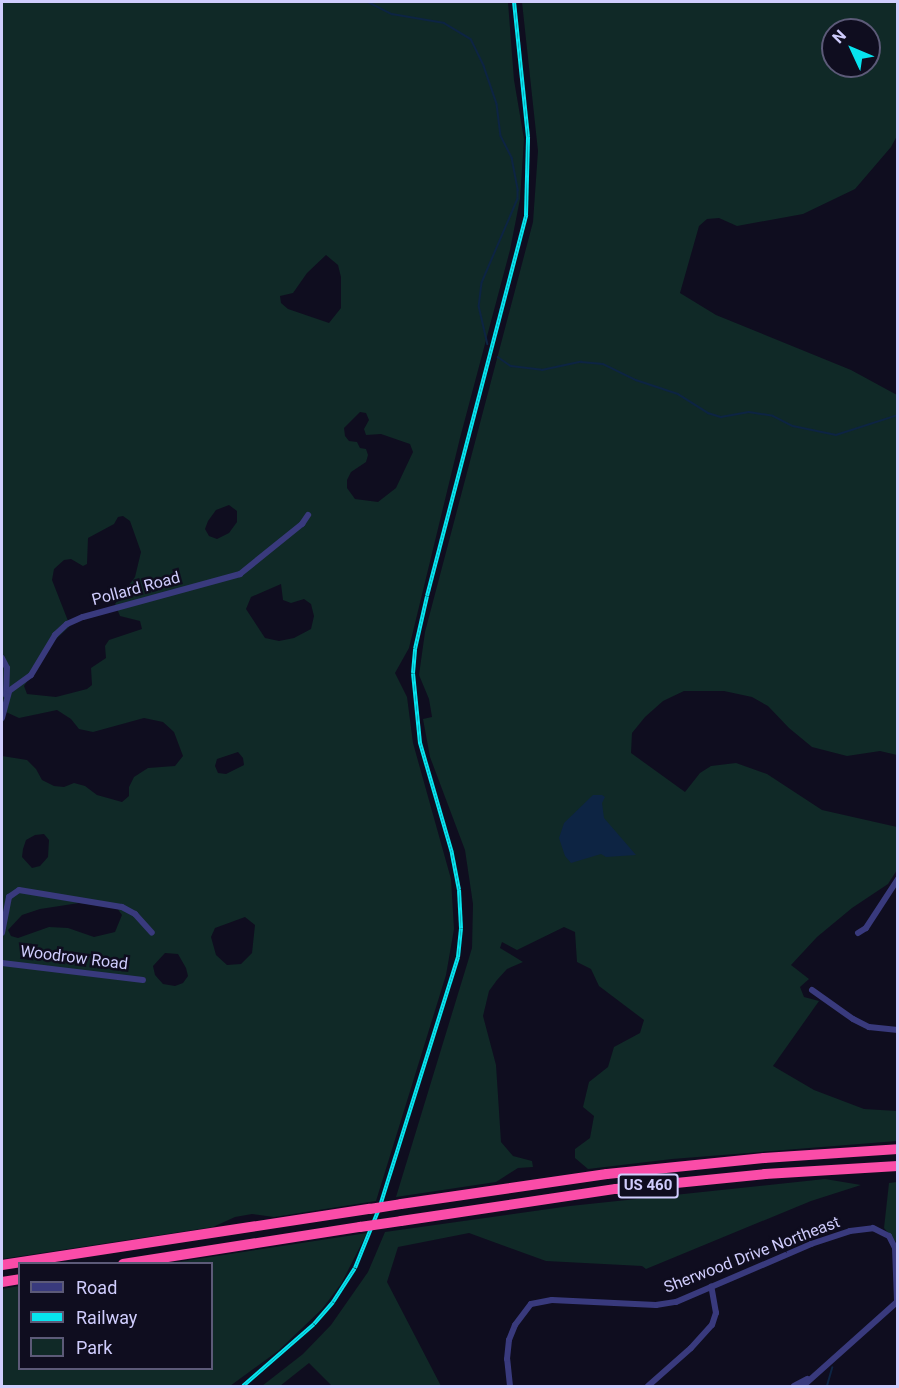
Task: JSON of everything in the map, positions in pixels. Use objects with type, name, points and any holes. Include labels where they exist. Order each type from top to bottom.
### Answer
[{"type":"highway","name":"US 460","points":[[22,1262],[607,1174],[764,1158],[897,1149]]},
{"type":"highway","name":"US 460","points":[[130,1262],[616,1189],[765,1174],[897,1166]]},
{"type":"highway","name":"US 460","points":[[2,1265],[18,1263]]},
{"type":"highway","points":[[2,1282],[18,1279]]},
{"type":"street","name":"Pollard Road","points":[[6,696],[31,675],[55,635],[67,624],[84,617],[240,574],[302,524],[308,515]]},
{"type":"street","points":[[2,658],[7,668],[2,718]]},
{"type":"street","points":[[858,933],[866,928],[894,891],[897,879]]},
{"type":"street","points":[[2,933],[9,897],[19,890],[122,907],[135,914],[152,933]]},
{"type":"street","name":"Woodrow Road","points":[[2,963],[143,980]]},
{"type":"street","points":[[812,990],[853,1019],[869,1027],[897,1030]]},
{"type":"street","name":"Sherwood Drive Northeast","points":[[510,1386],[507,1359],[509,1340],[515,1325],[531,1304],[552,1300],[656,1305],[676,1302],[811,1244],[850,1231],[873,1228],[886,1233],[893,1241],[897,1301],[811,1377]]},
{"type":"street","points":[[648,1386],[691,1348],[712,1325],[716,1313],[711,1286]]},
{"type":"street","points":[[794,1386],[811,1377]]},
{"type":"street","points":[[803,1386],[811,1377]]},
{"type":"green space","points":[[2,2],[508,2],[514,80],[524,139],[520,199],[510,250],[460,438],[409,648],[395,673],[407,697],[413,743],[451,879],[454,929],[446,975],[376,1201],[274,1217],[252,1214],[235,1217],[213,1227],[2,1259],[2,756],[27,760],[42,780],[54,786],[64,787],[74,783],[85,786],[97,795],[122,802],[129,796],[129,787],[134,777],[148,768],[175,766],[183,756],[174,732],[163,722],[144,718],[93,732],[79,729],[71,719],[57,710],[19,718],[6,712],[2,726]],"holes":[[[326,255],[338,265],[341,277],[341,308],[329,323],[288,309],[281,303],[280,296],[293,293],[307,273]],[[360,412],[366,413],[369,420],[364,429],[366,435],[381,434],[410,444],[413,452],[396,488],[378,502],[355,499],[347,488],[347,480],[351,472],[366,462],[368,455],[366,449],[360,448],[357,442],[349,441],[345,436],[344,428]],[[229,505],[237,511],[237,522],[229,533],[217,539],[209,536],[205,529],[216,510]],[[123,516],[130,521],[141,552],[135,577],[115,604],[120,616],[140,621],[142,629],[109,640],[105,646],[106,658],[91,668],[92,685],[87,689],[56,697],[27,694],[24,686],[55,640],[70,626],[52,580],[54,569],[64,560],[71,559],[83,566],[87,564],[88,538],[114,524],[118,517]],[[281,584],[283,600],[291,603],[304,599],[311,604],[314,616],[311,629],[294,638],[279,641],[265,638],[246,609],[251,597]],[[238,752],[243,758],[244,765],[226,774],[218,773],[215,766],[217,759]],[[44,834],[49,840],[48,857],[40,866],[32,868],[22,857],[26,840],[35,835]],[[79,903],[117,908],[122,915],[115,932],[94,937],[68,928],[49,927],[18,938],[11,936],[8,930],[22,915],[40,909]],[[245,917],[255,925],[252,953],[241,964],[227,965],[216,955],[211,937],[215,928]],[[165,953],[178,954],[188,976],[183,983],[175,986],[163,984],[155,975],[153,966]]]},
{"type":"green space","points":[[522,2],[897,2],[898,134],[891,147],[855,189],[803,214],[737,226],[719,218],[707,219],[699,226],[680,293],[716,315],[851,370],[897,395],[897,755],[880,751],[847,756],[812,747],[768,706],[752,697],[724,691],[684,691],[663,701],[632,733],[631,753],[685,792],[700,773],[711,766],[736,763],[767,774],[822,810],[897,827],[897,870],[888,884],[852,908],[817,937],[791,965],[809,979],[800,987],[804,997],[819,1001],[773,1066],[814,1090],[864,1109],[897,1111],[897,1141],[672,1159],[588,1169],[575,1158],[575,1149],[590,1138],[594,1116],[583,1107],[589,1082],[608,1067],[614,1047],[640,1033],[644,1020],[599,986],[591,969],[577,962],[575,932],[564,927],[517,950],[502,942],[500,948],[523,962],[507,969],[497,980],[489,991],[483,1016],[496,1065],[501,1142],[513,1156],[532,1161],[533,1167],[518,1168],[496,1182],[396,1197],[472,948],[473,904],[465,850],[430,757],[423,719],[432,717],[429,699],[419,675],[425,632],[533,222],[538,151]]},
{"type":"green space","points":[[825,1179],[861,1185],[811,1201],[646,1269],[642,1266],[546,1261],[469,1233],[398,1247],[387,1282],[441,1386],[332,1386],[309,1363],[280,1386],[262,1386],[303,1354],[331,1325],[368,1272],[385,1232],[570,1206]]},
{"type":"green space","points":[[898,1182],[897,1243],[884,1228],[889,1183]]},
{"type":"green space","points":[[367,1233],[341,1284],[322,1309],[278,1351],[230,1386],[2,1386],[2,1289],[18,1286],[18,1370],[213,1370],[213,1262],[178,1262]]},
{"type":"water","points":[[593,795],[605,797],[602,803],[604,818],[636,855],[606,857],[601,854],[571,863],[565,856],[559,838],[564,823]]},
{"type":"waterway","points":[[368,2],[392,14],[444,23],[471,39],[484,66],[497,104],[501,136],[512,158],[518,190],[518,199],[482,283],[479,306],[488,344]]},
{"type":"waterway","points":[[498,357],[511,366],[542,370],[581,362],[603,364],[636,380],[678,394],[708,413],[721,417],[749,412],[773,416],[793,426],[836,435],[898,415]]},
{"type":"waterway","points":[[827,1386],[832,1368]]},
{"type":"railway","points":[[243,1386],[314,1324],[333,1302],[355,1268],[380,1206],[458,957],[461,928],[459,890],[452,853],[420,743],[413,673],[415,649],[427,596],[526,215],[528,137],[514,2]]}]
